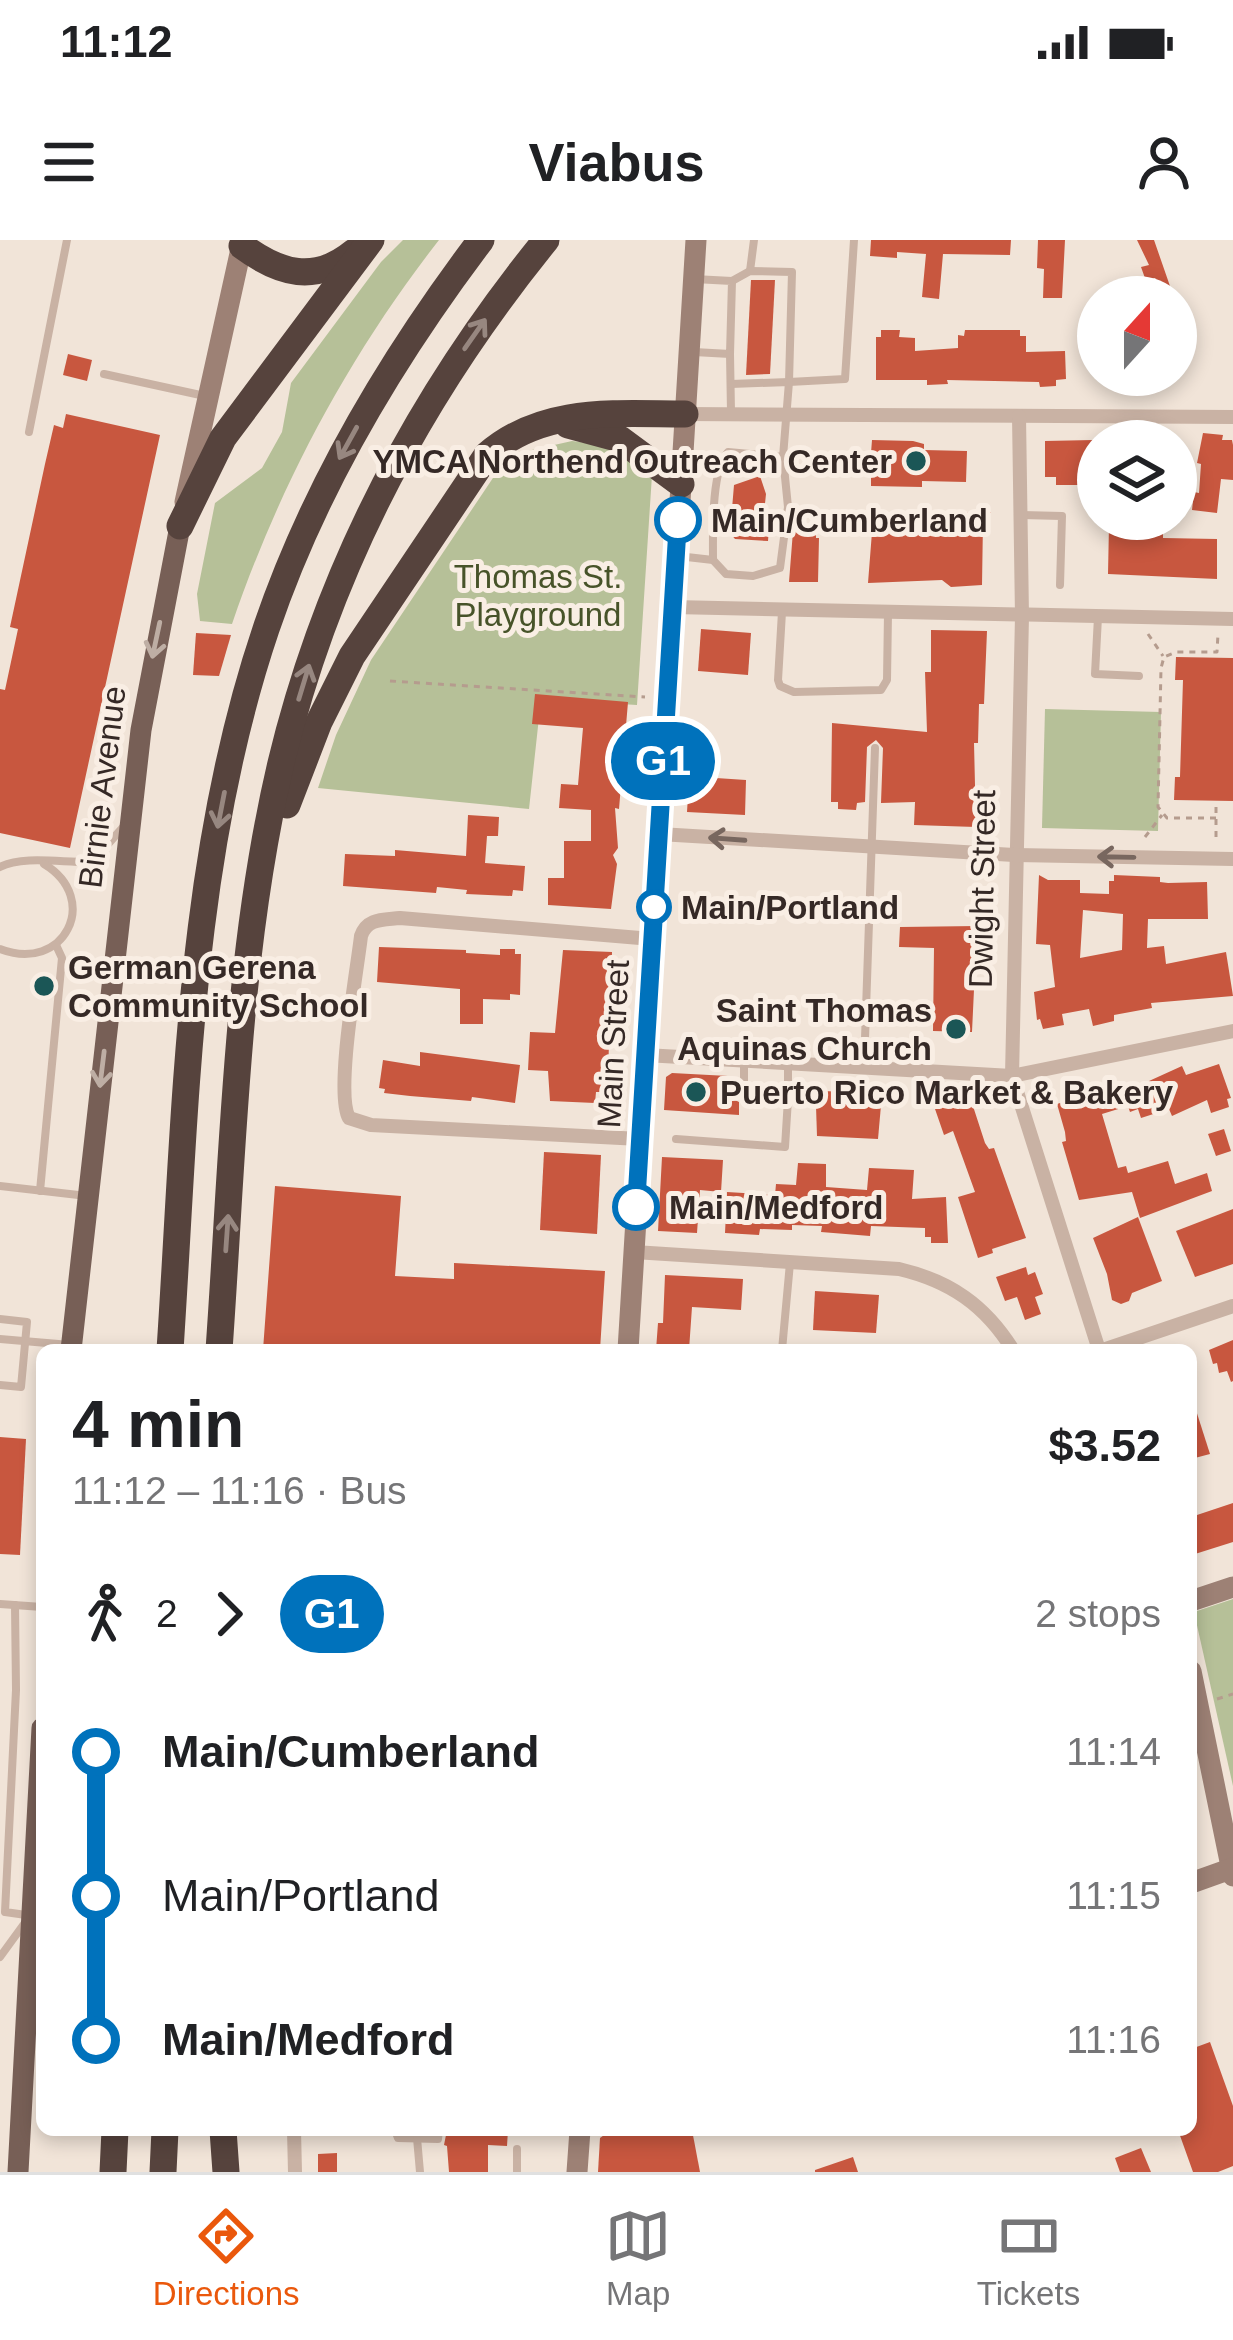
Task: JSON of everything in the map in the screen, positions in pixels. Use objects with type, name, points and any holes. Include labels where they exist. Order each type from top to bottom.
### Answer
[{"type":"highway","points":[[242,243],[280,269],[306,274],[337,265],[368,240]]},
{"type":"highway","points":[[180,526],[223,438],[368,240]]},
{"type":"highway","points":[[170,1344],[201,944],[219,818],[251,679],[288,570],[341,454],[407,343],[481,240]]},
{"type":"highway","points":[[219,1344],[258,888],[281,763],[299,697],[362,526],[442,381],[546,240]]},
{"type":"highway","points":[[258,888],[320,722],[364,634],[477,465],[508,438],[553,421],[610,413],[685,414]]},
{"type":"highway","points":[[553,421],[620,439],[681,484]]},
{"type":"highway","points":[[113,2172],[115,2136]]},
{"type":"highway","points":[[163,2172],[165,2136]]},
{"type":"highway","points":[[209,2172],[212,2136]]},
{"type":"highway","points":[[223,2136],[226,2172]]},
{"type":"main road","name":"Main Street","points":[[628,1344],[696,241]]},
{"type":"main road","name":"Birnie Avenue","points":[[71,1344],[150,670],[242,243]]},
{"type":"main road","points":[[1197,1599],[1233,1587]]},
{"type":"main road","points":[[1197,1700],[1232,1871],[1197,1881]]},
{"type":"main road","points":[[18,2172],[36,1825]]},
{"type":"main road","points":[[577,2172],[580,2136]]},
{"type":"street","points":[[685,414],[1233,417]]},
{"type":"street","name":"Dwight Street","points":[[1019,416],[1022,616],[1012,1076],[1099,1344]]},
{"type":"street","points":[[673,607],[1233,620]]},
{"type":"street","points":[[659,834],[872,849],[1233,859]]},
{"type":"street","points":[[640,1139],[371,1125],[349,1118],[343,1107],[344,1082],[361,936],[374,920],[400,918],[652,939]]},
{"type":"street","points":[[646,1055],[1012,1076],[1233,1031]]},
{"type":"street","points":[[634,1252],[899,1269],[941,1280],[986,1314],[1008,1344]]},
{"type":"street","points":[[1119,1344],[1233,1306]]},
{"type":"street","points":[[294,2136],[295,2172]]},
{"type":"lane","points":[[28,432],[67,240]]},
{"type":"lane","points":[[750,271],[754,240]]},
{"type":"lane","points":[[731,384],[845,379],[854,240]]},
{"type":"lane","points":[[676,556],[713,560],[726,574],[753,576],[780,568],[788,507],[783,457],[792,272],[750,271],[731,281],[693,279]]},
{"type":"lane","points":[[731,281],[731,414]]},
{"type":"lane","points":[[689,352],[730,354]]},
{"type":"lane","points":[[104,374],[206,396]]},
{"type":"lane","points":[[713,560],[722,457],[728,452],[783,457]]},
{"type":"lane","points":[[1021,515],[1062,516],[1060,585]]},
{"type":"lane","points":[[782,610],[778,680],[794,692],[881,690],[887,680],[888,613]]},
{"type":"lane","points":[[1098,617],[1095,674],[1139,676]]},
{"type":"lane","points":[[864,1067],[874,748]]},
{"type":"lane","points":[[0,867],[27,860],[92,862],[130,820]]},
{"type":"lane","points":[[0,949],[31,956],[56,945],[67,932],[73,913],[71,896],[66,883],[44,864]]},
{"type":"lane","points":[[40,1190],[62,958],[56,945]]},
{"type":"lane","points":[[744,1060],[744,1096],[788,1099]]},
{"type":"lane","points":[[676,1139],[785,1148],[788,1063]]},
{"type":"lane","points":[[0,1186],[87,1196]]},
{"type":"lane","points":[[783,1344],[790,1261]]},
{"type":"lane","points":[[0,1319],[27,1322],[21,1387],[0,1385]]},
{"type":"lane","points":[[0,1339],[48,1344]]},
{"type":"lane","points":[[0,1604],[36,1607]]},
{"type":"lane","points":[[0,1957],[30,1915],[5,1912],[16,1690],[15,1605]]},
{"type":"lane","points":[[397,2136],[438,2136]]},
{"type":"lane","points":[[417,2138],[419,2172]]},
{"type":"lane","points":[[517,2149],[518,2172]]},
{"type":"path","points":[[1145,837],[1162,815],[1164,657],[1146,632]]},
{"type":"path","points":[[1164,657],[1176,652],[1217,652],[1218,633]]},
{"type":"path","points":[[390,681],[653,698]]},
{"type":"path","points":[[1216,806],[1216,837]]},
{"type":"path","points":[[1162,815],[1216,818]]},
{"type":"path","points":[[1215,1700],[1233,1694]]},
{"type":"green space","points":[[403,240],[439,240],[375,329],[319,423],[272,522],[232,624],[200,621],[197,594],[215,503],[262,468],[282,432],[291,383],[381,262]]},
{"type":"green space","name":"Thomas St. Playground","points":[[572,441],[615,452],[652,475],[637,705],[541,699],[529,809],[318,788],[336,735],[371,660],[501,466],[523,452]]},
{"type":"green space","points":[[1045,709],[1161,712],[1158,831],[1042,828]]},
{"type":"green space","points":[[1233,1599],[1233,1786],[1197,1625],[1197,1611]]},
{"type":"building","points":[[871,240],[1011,240],[1010,255],[943,254],[939,299],[922,297],[926,254],[870,256]]},
{"type":"building","points":[[1038,240],[1065,240],[1062,298],[1043,298]]},
{"type":"building","points":[[1137,240],[1154,240],[1166,276],[1144,276],[1141,267],[1149,265]]},
{"type":"building","points":[[751,280],[775,280],[770,374],[746,375]]},
{"type":"building","points":[[881,330],[900,330],[899,337],[915,338],[915,351],[958,348],[958,335],[964,336],[965,330],[1020,330],[1020,336],[1026,336],[1026,352],[1065,351],[1066,379],[1056,380],[1056,386],[1040,387],[1039,382],[947,380],[948,384],[927,385],[927,380],[876,380],[876,337],[881,337]]},
{"type":"building","points":[[68,354],[92,360],[87,381],[63,375]]},
{"type":"building","points":[[66,414],[160,435],[70,848],[0,833],[0,689],[5,690],[18,629],[10,627],[54,425],[63,428]]},
{"type":"building","points":[[1203,433],[1232,440],[1233,480],[1221,479],[1217,513],[1197,511],[1201,464],[1197,463]]},
{"type":"building","name":"YMCA Northend Outreach Center","points":[[872,440],[913,441],[924,444],[924,450],[967,451],[966,482],[871,486],[865,453],[871,453]]},
{"type":"building","points":[[1077,440],[1077,485],[1056,485],[1056,477],[1045,477],[1045,441]]},
{"type":"building","points":[[760,476],[766,494],[764,513],[770,514],[768,541],[735,539],[730,533],[734,485]]},
{"type":"building","points":[[951,512],[991,512],[983,521],[982,585],[951,587],[942,580],[868,583],[872,532],[951,527]]},
{"type":"building","points":[[793,531],[816,531],[818,582],[789,582]]},
{"type":"building","points":[[1217,539],[1217,579],[1108,574],[1109,540]]},
{"type":"building","points":[[701,629],[751,633],[748,675],[698,671]]},
{"type":"building","points":[[931,630],[987,631],[984,704],[979,704],[978,743],[974,743],[976,827],[914,825],[915,802],[881,803],[883,748],[876,740],[867,747],[865,802],[857,803],[856,810],[838,809],[838,802],[831,802],[832,723],[927,732],[925,672],[931,672]]},
{"type":"building","points":[[196,633],[231,635],[219,676],[193,675]]},
{"type":"building","points":[[1176,657],[1233,658],[1233,801],[1174,800],[1175,777],[1180,777],[1183,680],[1175,680]]},
{"type":"building","points":[[535,694],[628,702],[619,809],[615,808],[618,848],[613,855],[617,864],[611,909],[548,905],[548,878],[564,878],[564,841],[591,841],[591,810],[559,808],[561,784],[578,785],[583,728],[532,724]]},
{"type":"building","points":[[690,761],[711,762],[716,778],[746,780],[745,815],[687,812]]},
{"type":"building","points":[[468,815],[499,817],[498,836],[487,836],[485,863],[525,866],[523,891],[513,890],[512,896],[437,887],[436,893],[343,886],[345,854],[395,856],[395,850],[466,856]]},
{"type":"building","points":[[1039,875],[1048,880],[1080,880],[1080,893],[1109,894],[1114,875],[1160,877],[1160,882],[1168,883],[1207,882],[1208,919],[1148,919],[1147,948],[1164,946],[1166,964],[1226,952],[1233,996],[1151,1003],[1152,1008],[1114,1015],[1114,1021],[1093,1026],[1089,1009],[1062,1014],[1064,1025],[1043,1029],[1037,1020],[1034,992],[1055,987],[1050,945],[1036,944]],"holes":[[[1083,910],[1123,914],[1122,950],[1080,958]]]},
{"type":"building","points":[[977,926],[972,1032],[933,1031],[934,948],[899,947],[900,927]]},
{"type":"building","points":[[379,947],[500,955],[500,949],[515,949],[515,954],[521,954],[520,995],[510,994],[510,1000],[483,999],[483,1024],[460,1024],[460,989],[377,982]]},
{"type":"building","points":[[563,950],[612,952],[608,1074],[604,1074],[603,1092],[596,1092],[595,1103],[550,1101],[548,1071],[528,1070],[530,1032],[555,1033]]},
{"type":"building","points":[[420,1052],[520,1065],[515,1103],[410,1096],[379,1088],[383,1060],[420,1066]]},
{"type":"building","points":[[1219,1064],[1231,1098],[1227,1099],[1229,1107],[1211,1113],[1207,1100],[1172,1116],[1169,1109],[1141,1118],[1138,1109],[1130,1112],[1128,1106],[1102,1114],[1118,1168],[1126,1166],[1128,1173],[1168,1161],[1175,1184],[1207,1173],[1212,1191],[1140,1218],[1132,1192],[1079,1200],[1062,1142],[1065,1132],[1057,1104],[1106,1082],[1109,1091],[1182,1066],[1186,1075]]},
{"type":"building","points":[[672,1073],[728,1076],[727,1096],[739,1102],[739,1115],[664,1110],[666,1077]]},
{"type":"building","points":[[824,1091],[882,1094],[878,1139],[817,1136],[816,1106]]},
{"type":"building","points":[[971,1100],[985,1143],[994,1148],[1026,1238],[978,1258],[958,1197],[975,1192],[953,1131],[944,1135],[935,1109]]},
{"type":"building","points":[[1224,1129],[1231,1151],[1216,1156],[1208,1134]]},
{"type":"building","points":[[544,1152],[601,1155],[597,1234],[540,1230]]},
{"type":"building","points":[[662,1157],[723,1160],[721,1192],[700,1190],[697,1233],[658,1231]]},
{"type":"building","points":[[798,1163],[826,1164],[826,1187],[867,1190],[869,1168],[914,1170],[912,1199],[946,1197],[948,1243],[931,1243],[925,1228],[871,1226],[870,1236],[792,1225],[792,1230],[760,1229],[759,1235],[725,1233],[727,1192],[775,1195],[776,1184],[796,1185]]},
{"type":"building","points":[[275,1186],[401,1196],[395,1276],[454,1279],[454,1263],[605,1271],[600,1344],[263,1344]]},
{"type":"building","points":[[1233,1209],[1233,1264],[1195,1277],[1176,1231]]},
{"type":"building","points":[[1138,1217],[1162,1281],[1132,1293],[1121,1304],[1112,1300],[1093,1238]]},
{"type":"building","points":[[1026,1267],[1028,1275],[1035,1272],[1043,1294],[1035,1297],[1041,1314],[1025,1320],[1017,1297],[1005,1301],[996,1277]]},
{"type":"building","points":[[665,1275],[743,1279],[741,1310],[692,1307],[689,1344],[656,1344],[658,1323],[663,1323]]},
{"type":"building","points":[[815,1291],[879,1295],[876,1333],[813,1330]]},
{"type":"building","points":[[1233,1340],[1231,1382],[1227,1371],[1219,1373],[1209,1350]]},
{"type":"building","points":[[1197,1413],[1210,1454],[1197,1457]]},
{"type":"building","points":[[0,1437],[26,1439],[20,1555],[0,1554]]},
{"type":"building","points":[[1233,1503],[1233,1542],[1197,1553],[1197,1515]]},
{"type":"building","points":[[1210,2042],[1233,2106],[1233,2166],[1218,2172],[1193,2172],[1180,2136],[1197,2136],[1197,2047]]},
{"type":"building","points":[[446,2136],[508,2136],[507,2146],[488,2145],[488,2172],[449,2172]]},
{"type":"building","points":[[693,2136],[700,2172],[598,2172],[600,2138]]},
{"type":"building","points":[[1141,2148],[1151,2172],[1120,2172],[1115,2158]]},
{"type":"building","points":[[337,2153],[337,2172],[318,2172],[318,2154]]},
{"type":"building","points":[[853,2157],[858,2172],[815,2172],[815,2170]]},
{"type":"bus line","name":"G1","points":[[636,1207],[678,520]]},
{"type":"place","name":"YMCA Northend Outreach Center","points":[[916,461]]},
{"type":"place","name":"Main/Cumberland","points":[[678,520]]},
{"type":"place","name":"Main/Portland","points":[[654,907]]},
{"type":"place","name":"German Gerena Community School","points":[[44,986]]},
{"type":"place","name":"Saint Thomas Aquinas Church","points":[[956,1029]]},
{"type":"place","name":"Puerto Rico Market & Bakery","points":[[696,1092]]},
{"type":"place","name":"Main/Medford","points":[[636,1207]]}]
